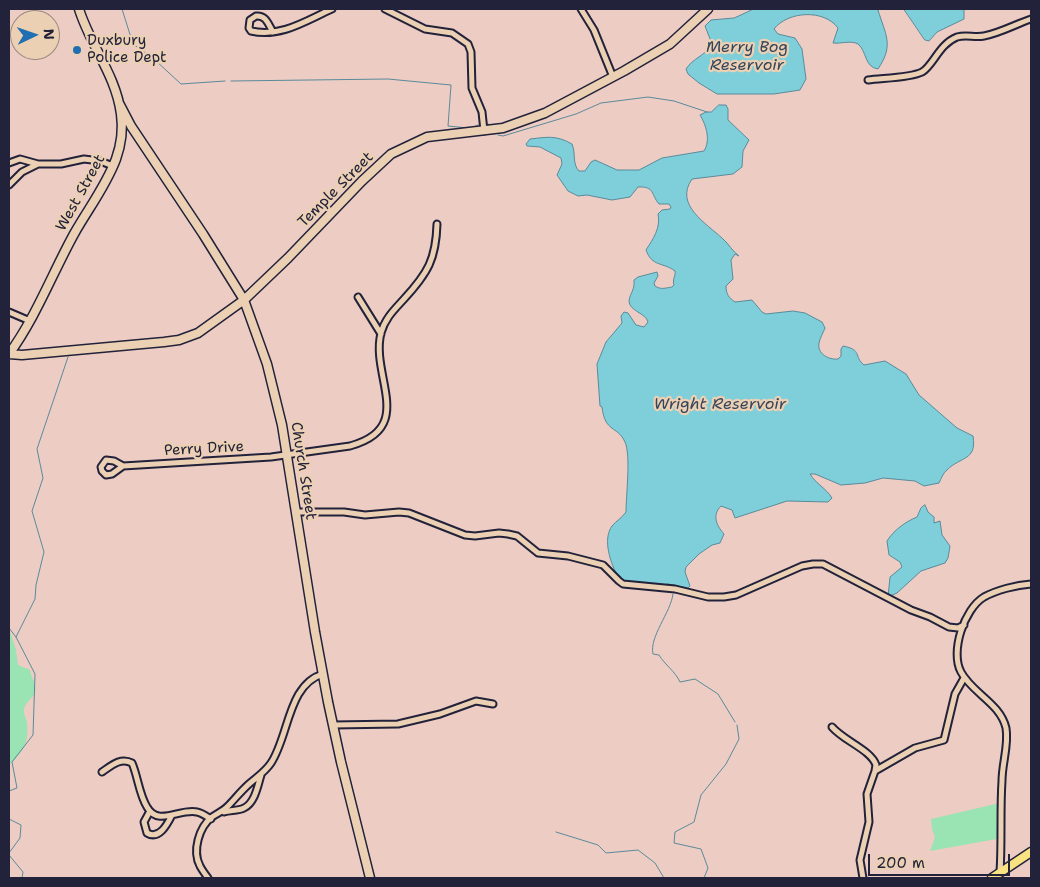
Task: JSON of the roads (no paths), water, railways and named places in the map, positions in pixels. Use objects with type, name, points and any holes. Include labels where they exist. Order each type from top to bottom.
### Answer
[{"type":"main road","name":"West Street","points":[[9,354],[30,320],[72,236],[102,188],[113,166],[120,141],[122,116],[119,103],[111,78],[79,9]]},
{"type":"main road","name":"Temple Street","points":[[9,354],[22,355],[179,340],[202,330],[244,300],[391,154],[427,137],[484,131],[517,124],[545,113],[670,44],[708,9]]},
{"type":"main road","name":"Church Street","points":[[119,103],[133,128],[244,300],[267,364],[282,425],[333,725],[371,876]]},
{"type":"main road","points":[[120,141],[133,128]]},
{"type":"main road","points":[[992,878],[1031,852]]},
{"type":"street","points":[[273,32],[262,16],[256,16],[250,20],[249,29],[251,31],[273,32],[290,29],[332,9]]},
{"type":"street","points":[[385,9],[425,29],[452,33],[461,37],[468,44],[471,52],[472,88],[482,112],[484,131]]},
{"type":"street","points":[[581,9],[594,30],[613,77]]},
{"type":"street","points":[[868,80],[915,74],[924,71],[940,50],[956,38],[968,35],[975,37],[983,36],[1031,19]]},
{"type":"street","points":[[9,163],[20,159],[38,164],[61,164],[84,159],[100,161],[113,166]]},
{"type":"street","points":[[9,185],[22,172],[38,164]]},
{"type":"street","points":[[381,334],[389,316],[413,289],[431,263],[436,245],[438,224]]},
{"type":"street","points":[[358,297],[381,334]]},
{"type":"street","points":[[9,312],[30,320]]},
{"type":"street","name":"Perry Drive","points":[[123,466],[287,455],[359,443],[372,436],[385,420],[388,405],[380,358],[381,334]]},
{"type":"street","points":[[296,512],[344,512],[365,516],[399,512],[408,513],[465,535],[475,536],[499,533],[517,536],[538,553],[568,556],[595,562],[606,567],[623,584],[675,589],[708,597],[724,598],[736,595],[802,566],[823,564],[911,610],[952,628],[964,625]]},
{"type":"street","points":[[1000,872],[1002,780],[1006,731],[998,711],[964,678],[959,669],[956,655],[964,625],[970,612],[982,598],[1002,590],[1031,584]]},
{"type":"street","points":[[208,878],[199,865],[197,846],[202,830],[210,819],[221,812],[270,765],[281,743],[302,688],[311,679],[323,674]]},
{"type":"street","points":[[875,771],[915,748],[944,740],[955,694],[964,678]]},
{"type":"street","points":[[333,725],[398,724],[440,714],[476,701],[493,704]]},
{"type":"street","points":[[832,728],[873,759],[876,765],[867,794],[869,822],[860,860],[863,878]]},
{"type":"street","points":[[102,772],[121,760],[127,760],[132,763],[146,806],[150,811],[160,817],[191,811],[199,812],[210,819]]},
{"type":"street","points":[[221,812],[241,809],[248,805],[256,793],[261,775]]},
{"type":"street","points":[[150,811],[144,822],[147,833],[151,836],[162,831],[172,815]]},
{"type":"water","name":"Merry Bog Reservoir","points":[[754,9],[876,9],[886,34],[886,53],[878,69],[873,68],[858,44],[852,42],[833,43],[838,28],[832,22],[815,15],[797,16],[780,23],[774,29],[778,34],[795,38],[802,49],[806,79],[800,90],[774,94],[717,94],[699,83],[688,74],[686,69],[712,44],[705,26],[711,20],[734,18]]},
{"type":"water","points":[[904,9],[964,9],[964,19],[937,32],[929,41],[925,40]]},
{"type":"water","name":"Wright Reservoir","points":[[719,105],[726,105],[728,120],[749,140],[743,151],[742,167],[733,174],[692,179],[687,188],[687,197],[694,213],[739,256],[735,254],[731,260],[733,279],[726,286],[730,297],[735,302],[752,300],[766,314],[793,311],[805,313],[822,322],[825,328],[819,341],[819,347],[824,356],[838,359],[841,356],[843,346],[856,351],[864,365],[885,361],[906,374],[919,395],[957,428],[973,436],[973,450],[967,457],[946,471],[939,483],[924,486],[915,481],[883,478],[865,483],[841,485],[815,474],[810,474],[832,498],[828,502],[787,501],[735,518],[732,510],[721,506],[718,509],[716,520],[724,534],[720,543],[712,545],[699,554],[686,567],[685,572],[690,586],[688,588],[668,584],[626,582],[618,577],[615,572],[610,559],[608,538],[612,526],[626,512],[627,448],[622,437],[608,425],[600,406],[597,364],[606,342],[622,323],[621,316],[624,312],[628,313],[636,325],[644,327],[648,322],[644,316],[634,310],[629,301],[634,280],[638,277],[657,272],[658,276],[654,283],[655,286],[663,288],[674,285],[675,271],[655,262],[646,250],[657,229],[658,214],[662,210],[670,209],[671,207],[669,204],[659,204],[652,192],[643,187],[638,187],[630,197],[612,200],[587,195],[578,196],[568,191],[557,175],[562,164],[561,158],[540,147],[527,146],[526,144],[530,139],[547,137],[561,139],[572,144],[579,171],[585,171],[591,162],[595,160],[617,170],[639,170],[662,158],[704,151],[707,133],[700,115],[711,112]]},
{"type":"water","points":[[925,505],[928,512],[934,517],[934,523],[940,521],[942,535],[950,546],[948,558],[945,563],[921,571],[897,593],[888,597],[890,577],[902,567],[900,562],[889,555],[887,541],[900,527],[917,517],[921,508]]},
{"type":"waterway","points":[[122,9],[133,44],[155,60],[181,84],[225,81]]},
{"type":"waterway","points":[[231,81],[388,79],[451,85],[448,126],[468,128]]},
{"type":"waterway","points":[[498,135],[503,136],[576,114],[601,103],[648,97],[674,101],[707,112]]},
{"type":"waterway","points":[[472,128],[478,125]]},
{"type":"waterway","points":[[16,637],[35,599],[36,585],[44,552],[32,511],[43,478],[37,449],[68,357]]},
{"type":"waterway","points":[[673,594],[654,640],[653,654],[659,655],[680,682],[695,679],[718,694],[735,722]]},
{"type":"waterway","points":[[9,628],[16,637],[35,674],[33,735],[12,762],[17,788],[9,791]]},
{"type":"waterway","points":[[704,878],[708,868],[701,849],[674,843],[675,832],[694,822],[701,795],[726,764],[739,739],[737,725]]},
{"type":"waterway","points":[[9,819],[21,825],[20,838],[9,853]]},
{"type":"waterway","points":[[556,832],[598,845],[606,853],[638,850],[655,863],[664,878]]},
{"type":"waterway","points":[[9,855],[23,872],[22,878]]},
{"type":"place","name":"Duxbury Police Dept","points":[[77,50]]}]
